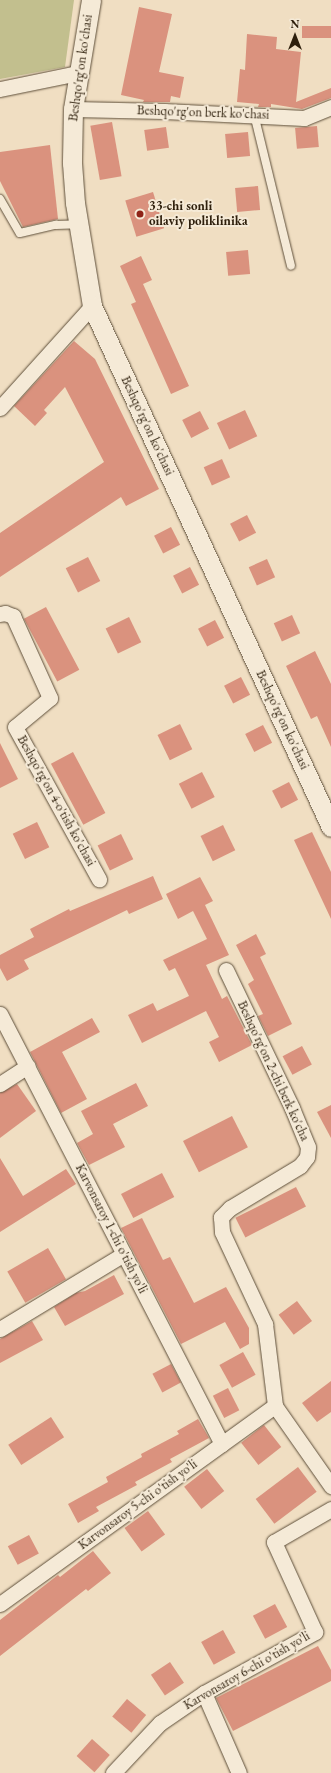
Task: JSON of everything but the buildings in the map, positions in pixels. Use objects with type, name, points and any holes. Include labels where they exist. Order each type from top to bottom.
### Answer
[{"type":"street","name":"Beshqo'rg'on ko'chasi","points":[[91,0],[73,109],[72,163],[75,203],[92,306],[331,826]]},
{"type":"street","points":[[0,89],[78,73]]},
{"type":"street","name":"Beshqo'rg'on berk ko'chasi","points":[[73,109],[254,114],[304,118],[331,107]]},
{"type":"street","points":[[0,408],[92,306]]},
{"type":"street","name":"Beshqo'rg'on 4-o'tish ko'chasi","points":[[0,614],[5,613],[13,616],[50,698],[15,726],[99,879]]},
{"type":"street","name":"Beshqo'rg'on 2-chi berk ko'cha","points":[[226,970],[292,1108],[308,1147],[307,1157],[300,1166],[230,1208],[221,1217],[222,1232],[265,1324],[275,1406],[331,1486]]},
{"type":"street","name":"Karvonsaroy 1-chi o'tish yo'li","points":[[0,1014],[222,1444]]},
{"type":"street","points":[[0,1084],[28,1066]]},
{"type":"street","points":[[0,1329],[124,1254]]},
{"type":"street","name":"Karvonsaroy 5-chi o'tish yo'li","points":[[0,1604],[275,1406]]},
{"type":"street","name":"Karvonsaroy 6-chi o'tish yo'li","points":[[113,1773],[160,1723],[204,1693],[315,1632],[274,1542],[331,1509]]},
{"type":"street","points":[[204,1693],[239,1773]]},
{"type":"lane","points":[[254,114],[291,266]]},
{"type":"lane","points":[[0,199],[20,233],[56,225],[78,224]]},
{"type":"shaded area","points":[[0,0],[74,0],[65,67],[0,79]]},
{"type":"place","name":"33-chi sonli oilaviy poliklinika","points":[[140,214]]}]
